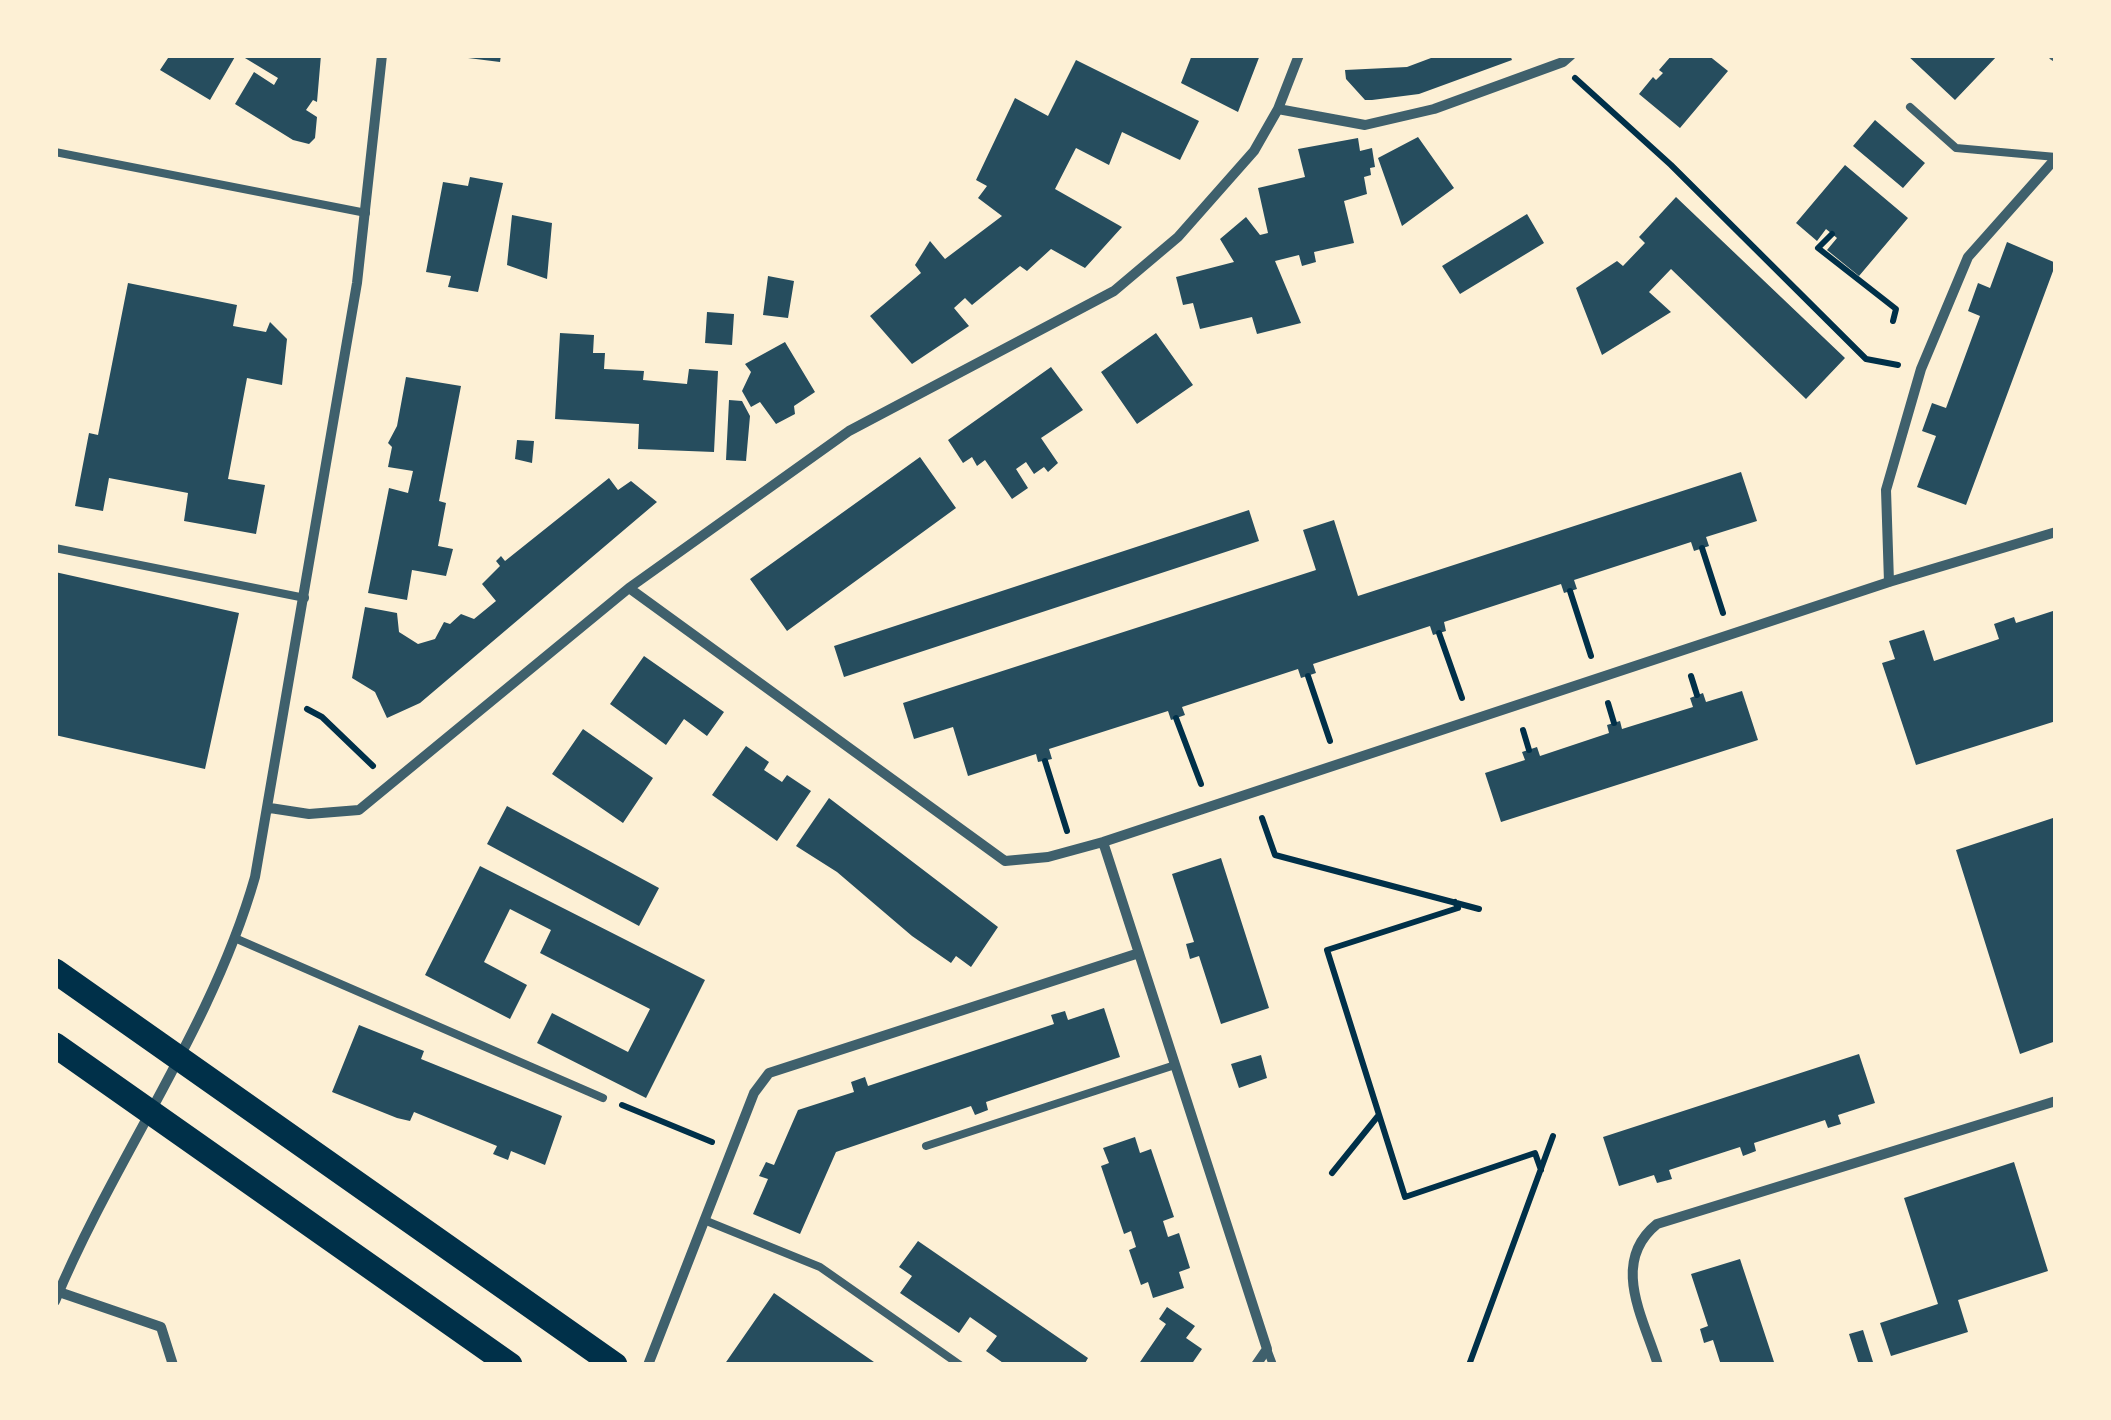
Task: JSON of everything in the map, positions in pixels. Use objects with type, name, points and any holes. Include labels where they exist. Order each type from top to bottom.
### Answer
[{"type":"main road","points":[[55,971],[615,1365]]},
{"type":"main road","points":[[55,1046],[510,1365]]},
{"type":"street","points":[[173,1365],[161,1327],[57,1297],[237,939],[270,808],[305,598],[366,213],[382,55]]},
{"type":"street","points":[[270,808],[309,814],[359,810],[629,588],[849,431],[1114,290],[1178,236],[1254,151],[1278,109],[1299,55]]},
{"type":"street","points":[[1278,109],[1365,125],[1434,109],[1563,62],[1571,55]]},
{"type":"street","points":[[1890,582],[1886,490],[1922,369],[1968,257],[2056,157]]},
{"type":"street","points":[[629,588],[1005,860],[1048,857],[1103,842],[1890,582],[2056,532]]},
{"type":"street","points":[[1103,842],[1268,1349],[1256,1365]]},
{"type":"street","points":[[648,1365],[754,1093],[769,1072],[1139,953]]},
{"type":"street","points":[[1658,1365],[1632,1286],[1631,1264],[1636,1246],[1657,1224],[2056,1101]]},
{"type":"lane","points":[[1910,107],[1956,148],[2056,157]]},
{"type":"lane","points":[[55,152],[366,213]]},
{"type":"lane","points":[[55,548],[305,598]]},
{"type":"lane","points":[[237,939],[603,1098]]},
{"type":"lane","points":[[926,1146],[1175,1065]]},
{"type":"lane","points":[[704,1220],[820,1267],[960,1365]]},
{"type":"lane","points":[[1268,1349],[1273,1365]]},
{"type":"path","points":[[1574,78],[1672,165],[1866,360],[1922,369]]},
{"type":"path","points":[[1832,234],[1818,248],[1896,309],[1894,321]]},
{"type":"path","points":[[1702,548],[1726,624]]},
{"type":"path","points":[[1570,591],[1595,667]]},
{"type":"path","points":[[1439,633],[1466,709]]},
{"type":"path","points":[[1308,676],[1334,752]]},
{"type":"path","points":[[1691,676],[1697,696]]},
{"type":"path","points":[[1608,703],[1614,722]]},
{"type":"path","points":[[306,709],[322,717],[374,767]]},
{"type":"path","points":[[1176,718],[1205,794]]},
{"type":"path","points":[[1522,730],[1529,750]]},
{"type":"path","points":[[1044,761],[1069,835]]},
{"type":"path","points":[[1262,818],[1275,855],[1479,909]]},
{"type":"path","points":[[1455,902],[1458,908],[1326,950],[1378,1115],[1405,1197],[1535,1153],[1540,1170]]},
{"type":"path","points":[[603,1098],[718,1144]]},
{"type":"path","points":[[1332,1174],[1378,1115]]},
{"type":"path","points":[[1469,1365],[1553,1136]]},
{"type":"building","points":[[170,55],[236,55],[210,100],[160,70]]},
{"type":"building","points":[[240,55],[321,55],[317,102],[313,100],[306,110],[317,117],[315,138],[309,144],[293,140],[235,104],[254,72],[274,85],[278,78]]},
{"type":"building","points":[[444,55],[501,55],[500,62]]},
{"type":"building","points":[[1192,55],[1260,55],[1238,112],[1181,83]]},
{"type":"building","points":[[1439,55],[1510,55],[1512,60],[1419,94],[1372,100],[1365,100],[1346,79],[1345,70],[1407,67]]},
{"type":"building","points":[[1672,55],[1708,55],[1728,71],[1680,128],[1639,94],[1653,77],[1656,80],[1663,73],[1659,70]]},
{"type":"building","points":[[1907,55],[1998,55],[1955,100]]},
{"type":"building","points":[[1076,60],[1199,121],[1180,160],[1122,132],[1109,165],[1076,148],[1055,189],[1122,227],[1085,268],[1051,249],[1027,271],[1020,266],[972,305],[965,298],[954,308],[969,326],[912,364],[870,316],[921,273],[915,265],[930,241],[945,259],[1002,216],[978,198],[987,186],[976,180],[1015,98],[1048,116]]},
{"type":"building","points":[[1875,120],[1925,163],[1903,188],[1853,146]]},
{"type":"building","points":[[1418,137],[1454,188],[1402,226],[1378,158]]},
{"type":"building","points":[[1358,138],[1360,151],[1372,148],[1375,167],[1370,168],[1371,175],[1364,177],[1367,194],[1344,201],[1354,243],[1314,252],[1316,262],[1302,266],[1299,255],[1275,261],[1301,323],[1257,334],[1252,317],[1200,329],[1193,303],[1183,305],[1176,277],[1234,262],[1220,239],[1246,217],[1260,235],[1268,233],[1258,188],[1305,177],[1298,149]]},
{"type":"building","points":[[1845,165],[1908,218],[1859,276],[1827,250],[1837,238],[1826,229],[1817,241],[1796,223]]},
{"type":"building","points":[[470,177],[503,183],[478,292],[448,287],[451,276],[426,272],[443,182],[468,186]]},
{"type":"building","points":[[1676,197],[1845,358],[1806,399],[1671,269],[1649,292],[1671,312],[1602,355],[1576,288],[1617,261],[1623,266],[1645,243],[1639,237]]},
{"type":"building","points":[[1527,214],[1544,243],[1460,294],[1442,266]]},
{"type":"building","points":[[512,215],[552,223],[547,279],[507,265]]},
{"type":"building","points":[[2007,242],[2056,263],[1966,505],[1917,487],[1936,436],[1922,431],[1932,403],[1946,408],[1980,316],[1968,311],[1978,283],[1990,288]]},
{"type":"building","points":[[768,276],[794,281],[788,318],[763,315]]},
{"type":"building","points":[[128,283],[237,305],[233,326],[266,332],[270,322],[287,339],[282,385],[247,378],[228,479],[265,485],[256,534],[184,521],[188,493],[109,478],[103,511],[75,506],[89,433],[98,435]]},
{"type":"building","points":[[707,312],[734,314],[732,345],[705,343]]},
{"type":"building","points":[[560,333],[594,335],[593,353],[605,353],[604,369],[644,371],[643,380],[687,384],[689,369],[718,371],[714,452],[638,449],[639,424],[555,419]]},
{"type":"building","points":[[1156,333],[1193,385],[1137,424],[1101,372]]},
{"type":"building","points":[[785,342],[815,392],[794,406],[795,414],[776,424],[760,402],[751,407],[742,391],[751,372],[745,364]]},
{"type":"building","points":[[1051,367],[1083,410],[1041,438],[1058,463],[1048,472],[1044,467],[1034,474],[1026,462],[1016,469],[1028,488],[1012,499],[985,460],[977,466],[972,457],[963,463],[948,440]]},
{"type":"building","points":[[406,377],[461,386],[439,501],[446,503],[438,546],[453,549],[446,576],[412,570],[407,600],[368,593],[389,488],[408,493],[413,471],[388,467],[392,447],[388,443],[397,426]]},
{"type":"building","points":[[729,400],[742,401],[750,416],[746,461],[726,460]]},
{"type":"building","points":[[517,440],[534,441],[532,463],[515,459]]},
{"type":"building","points":[[920,457],[956,508],[787,631],[750,579]]},
{"type":"building","points":[[1741,472],[1757,521],[1706,537],[1709,546],[1694,551],[1691,542],[1574,580],[1577,589],[1564,593],[1561,584],[1444,622],[1446,631],[1433,635],[1430,626],[1313,664],[1316,673],[1301,678],[1298,669],[1182,707],[1185,715],[1171,720],[1168,711],[1049,749],[1052,759],[1038,762],[1036,754],[968,776],[953,727],[914,739],[903,703],[1316,570],[1303,530],[1334,520],[1358,596]]},
{"type":"building","points":[[609,478],[618,490],[631,481],[657,502],[420,703],[387,718],[375,692],[352,678],[365,607],[397,613],[399,632],[418,644],[435,639],[444,622],[450,624],[461,614],[474,619],[496,601],[482,584],[500,566],[496,561],[501,556],[505,561]]},
{"type":"building","points":[[1249,510],[1259,541],[844,677],[834,646]]},
{"type":"building","points":[[55,572],[239,613],[205,769],[55,735]]},
{"type":"building","points":[[2056,610],[2056,721],[1916,765],[1882,663],[1895,659],[1889,641],[1924,630],[1934,661],[1999,639],[1994,624],[2014,617],[2016,623]]},
{"type":"building","points":[[644,656],[724,712],[707,736],[684,719],[666,745],[610,704]]},
{"type":"building","points":[[1742,691],[1758,740],[1501,822],[1485,773],[1525,760],[1522,752],[1537,747],[1540,756],[1609,733],[1607,725],[1620,721],[1622,729],[1693,707],[1690,698],[1703,693],[1706,702]]},
{"type":"building","points":[[583,729],[653,778],[623,823],[552,774]]},
{"type":"building","points":[[746,746],[769,762],[764,770],[782,782],[787,775],[811,791],[777,841],[712,795]]},
{"type":"building","points":[[829,798],[998,927],[971,967],[956,956],[951,963],[912,936],[837,872],[796,846]]},
{"type":"building","points":[[507,806],[659,888],[639,926],[487,844]]},
{"type":"building","points":[[2056,817],[2056,1041],[2020,1054],[1956,850]]},
{"type":"building","points":[[1221,858],[1269,1008],[1221,1024],[1199,956],[1190,959],[1186,944],[1194,942],[1172,874]]},
{"type":"building","points":[[480,866],[705,980],[646,1098],[537,1043],[552,1013],[628,1052],[650,1009],[540,953],[551,930],[510,909],[484,962],[527,985],[510,1019],[425,975]]},
{"type":"building","points":[[1104,1008],[1120,1057],[986,1102],[988,1110],[975,1115],[971,1106],[836,1152],[800,1234],[753,1214],[768,1179],[759,1176],[766,1162],[774,1165],[798,1110],[854,1092],[851,1082],[865,1077],[868,1086],[1054,1024],[1051,1015],[1065,1011],[1068,1020]]},
{"type":"building","points":[[359,1025],[424,1051],[421,1059],[562,1116],[545,1165],[511,1151],[508,1160],[493,1154],[497,1146],[414,1112],[410,1121],[397,1118],[332,1092]]},
{"type":"building","points":[[1859,1054],[1875,1103],[1838,1115],[1841,1124],[1828,1128],[1825,1120],[1754,1143],[1756,1151],[1743,1156],[1740,1147],[1669,1170],[1672,1179],[1657,1183],[1654,1175],[1619,1186],[1603,1137]]},
{"type":"building","points":[[1261,1055],[1267,1078],[1239,1088],[1231,1064]]},
{"type":"building","points":[[1135,1137],[1140,1153],[1151,1149],[1174,1217],[1163,1221],[1168,1237],[1179,1233],[1190,1268],[1179,1272],[1184,1288],[1153,1298],[1148,1282],[1141,1285],[1129,1250],[1136,1247],[1131,1231],[1124,1234],[1101,1166],[1109,1163],[1103,1148]]},
{"type":"building","points":[[2014,1162],[2048,1271],[1958,1300],[1968,1332],[1891,1356],[1880,1323],[1938,1304],[1904,1198]]},
{"type":"building","points":[[918,1241],[1088,1358],[1084,1365],[1006,1365],[986,1351],[997,1336],[970,1317],[959,1333],[900,1293],[912,1276],[899,1267]]},
{"type":"building","points":[[1740,1259],[1775,1365],[1721,1365],[1713,1340],[1704,1343],[1700,1329],[1708,1326],[1691,1274]]},
{"type":"building","points":[[774,1293],[874,1362],[872,1365],[724,1365]]},
{"type":"building","points":[[1167,1307],[1195,1326],[1186,1338],[1202,1349],[1191,1365],[1138,1365],[1166,1324],[1159,1319]]},
{"type":"building","points":[[1863,1330],[1873,1362],[1859,1365],[1849,1334]]}]
